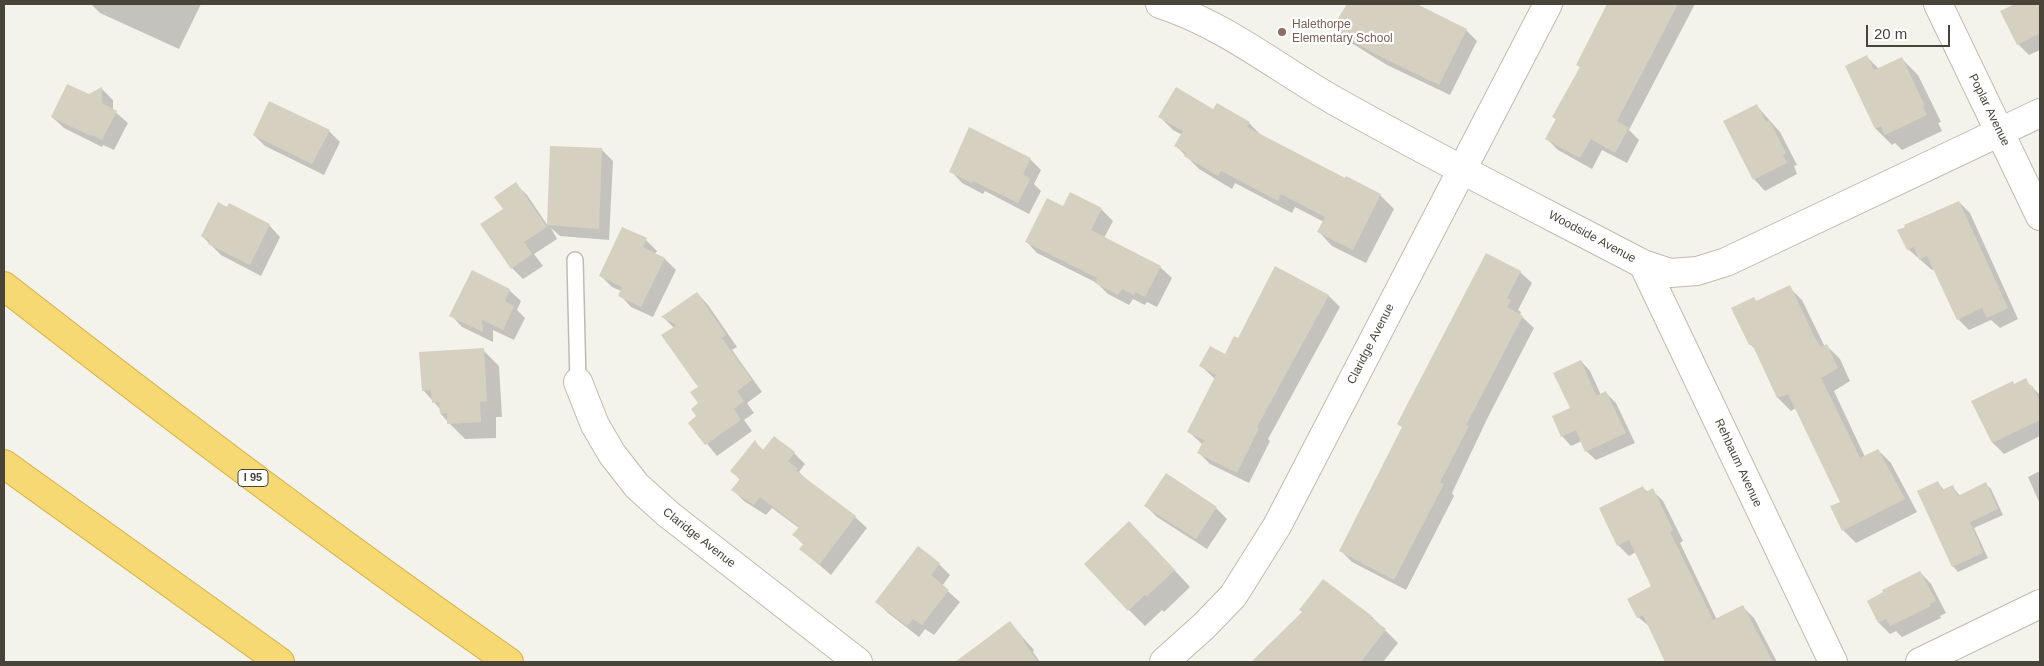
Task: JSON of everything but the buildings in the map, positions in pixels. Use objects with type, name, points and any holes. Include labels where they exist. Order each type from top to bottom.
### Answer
[{"type":"highway","name":"I 95","points":[[4,286],[107,367],[277,495],[509,662]]},
{"type":"highway","points":[[4,464],[280,662]]},
{"type":"street","name":"Woodside Avenue","points":[[1160,4],[1222,30],[1334,100],[1461,169],[1643,264],[1670,272],[1696,271],[1726,262],[2040,113]]},
{"type":"street","name":"Claridge Avenue","points":[[1164,662],[1204,626],[1233,596],[1277,526],[1548,4]]},
{"type":"street","name":"Poplar Avenue","points":[[1938,4],[2040,216]]},
{"type":"street","name":"Rehbaum Avenue","points":[[1643,264],[1833,662]]},
{"type":"street","name":"Claridge Avenue","points":[[578,382],[596,425],[612,454],[637,486],[668,514],[858,662]]},
{"type":"street","points":[[1920,662],[2040,604]]},
{"type":"lane","points":[[575,260],[578,382]]},
{"type":"place","name":"Halethorpe Elementary School","points":[[1282,32]]}]
